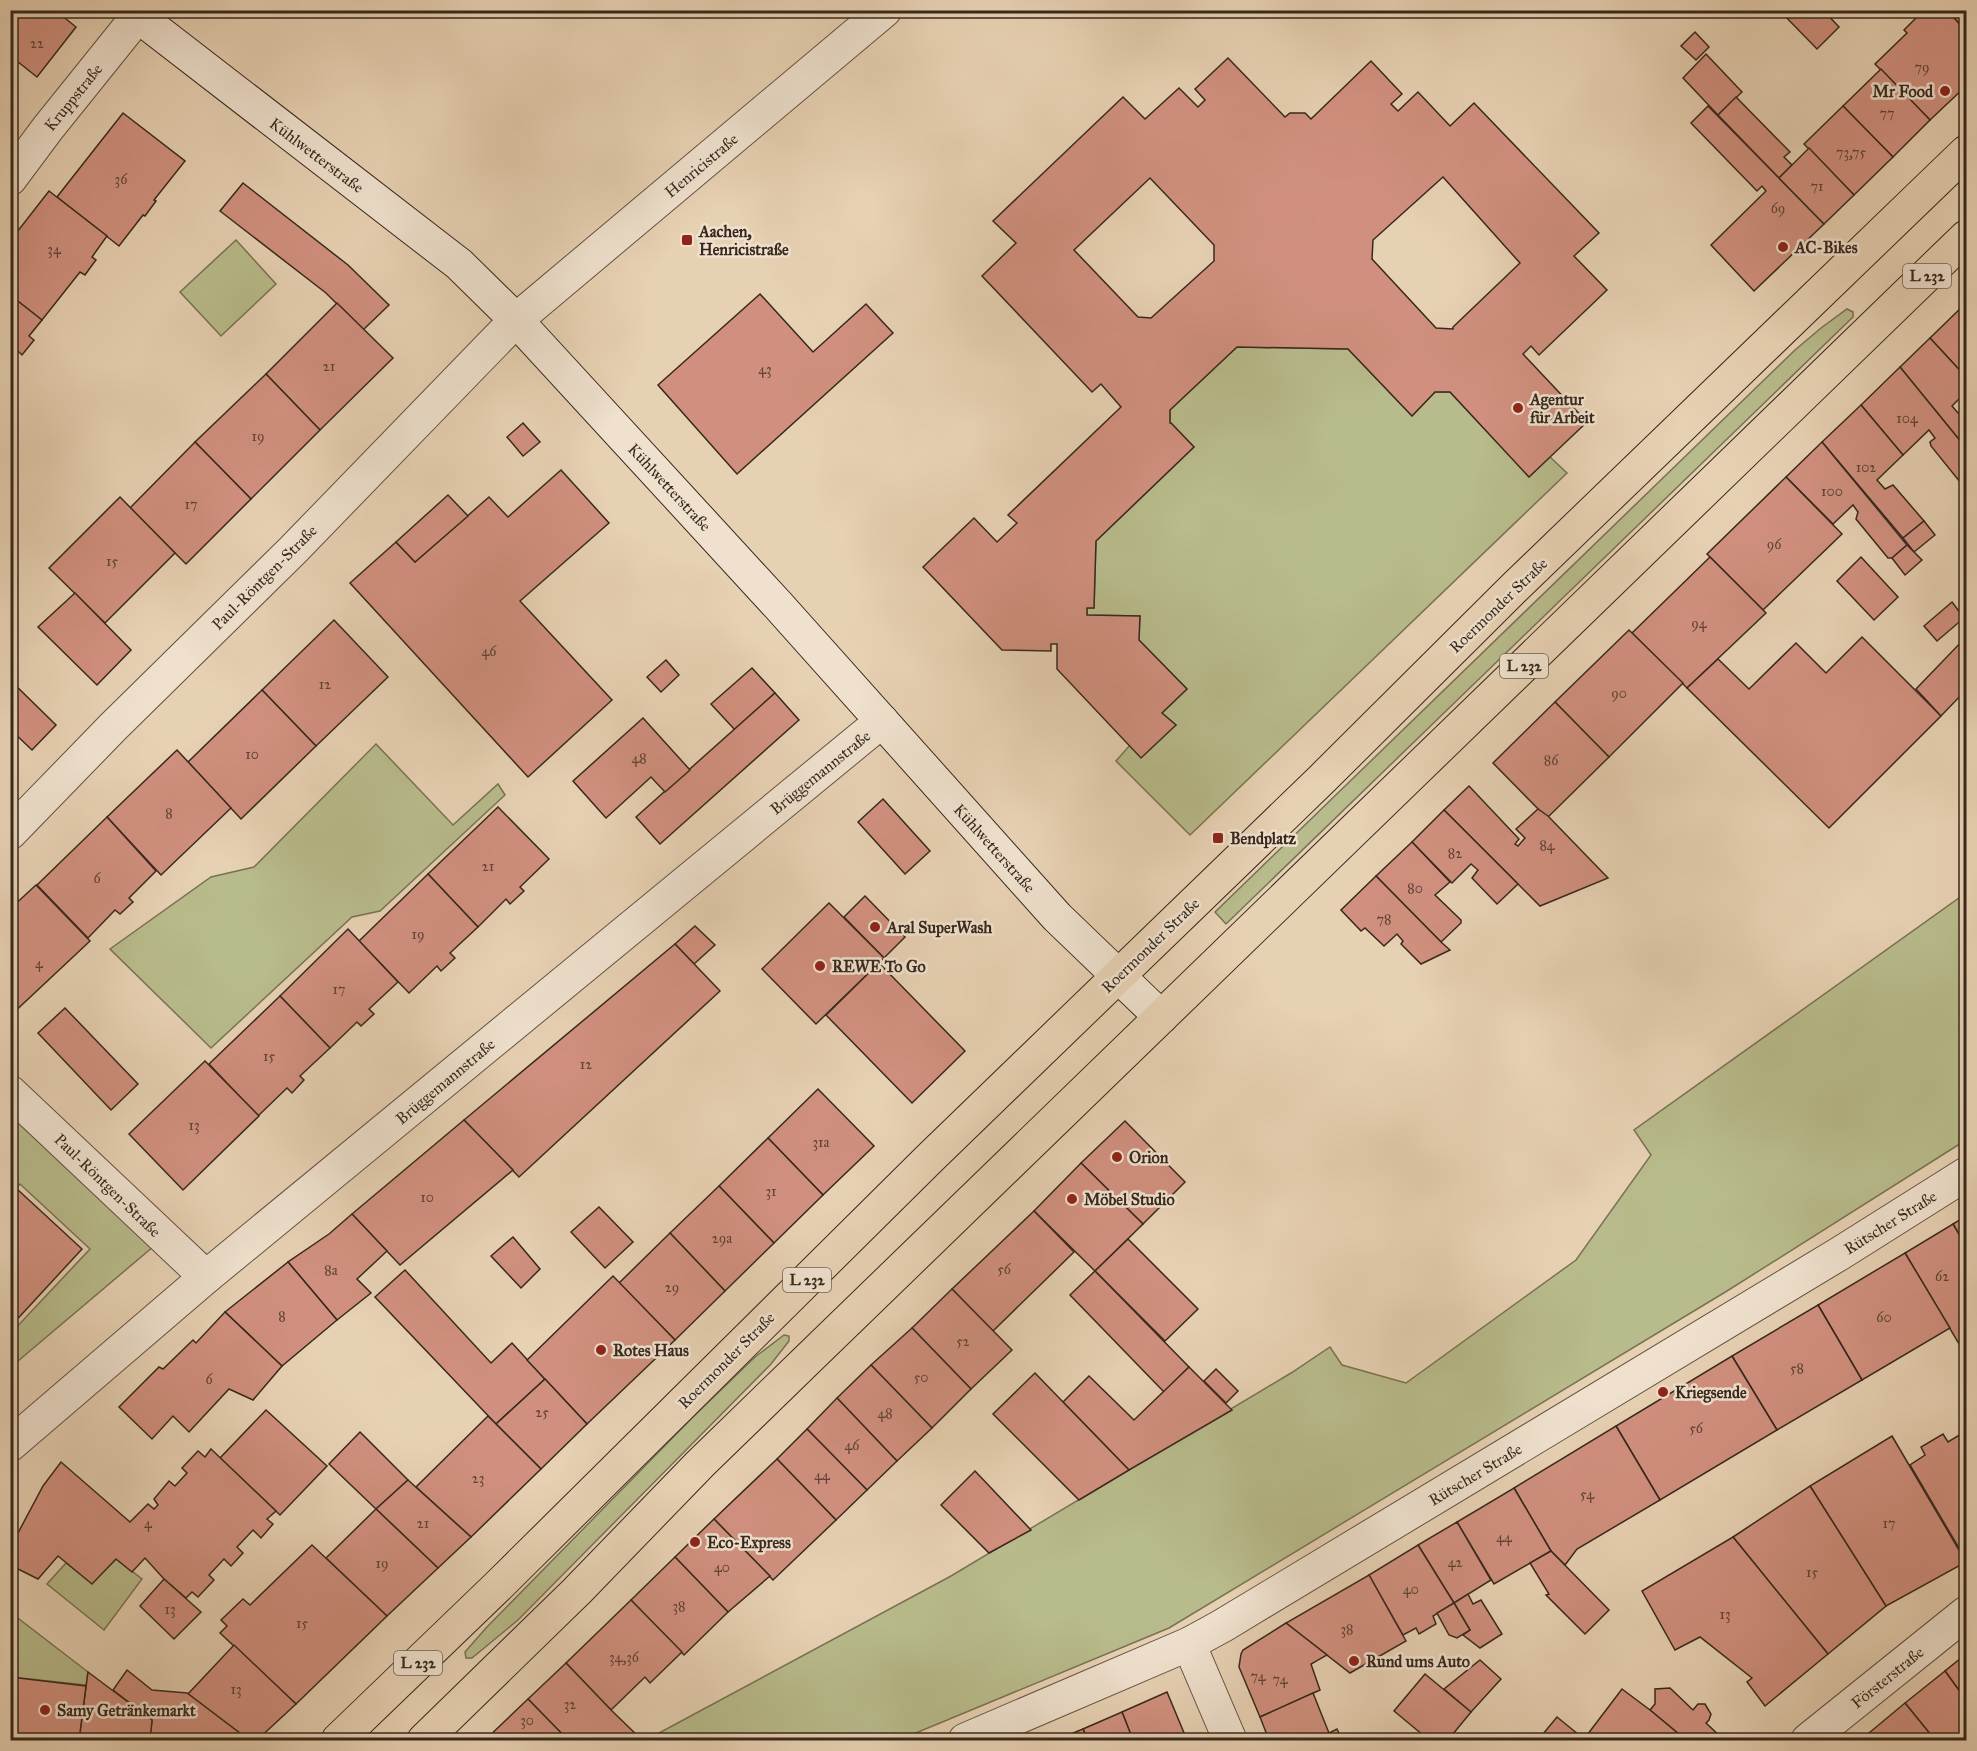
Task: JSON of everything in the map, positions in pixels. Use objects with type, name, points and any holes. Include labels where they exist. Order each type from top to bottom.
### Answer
[{"type":"main road","name":"Roermonder Straße","points":[[338,1740],[499,1585],[930,1158],[1313,787],[1515,587],[1966,152]]},
{"type":"main road","name":"L 232","points":[[424,1740],[577,1591],[748,1417],[1966,237]]},
{"type":"street","name":"Henricistraße","points":[[516,320],[885,10]]},
{"type":"street","name":"Kühlwetterstraße","points":[[134,13],[459,264],[516,320],[1057,916],[1161,1017]]},
{"type":"street","name":"Kruppstraße","points":[[10,179],[134,13]]},
{"type":"street","name":"Paul-Röntgen-Straße","points":[[10,833],[113,727],[293,550],[516,320]]},
{"type":"street","name":"Brüggemannstraße","points":[[10,1445],[206,1278],[882,721]]},
{"type":"street","name":"Paul-Röntgen-Straße","points":[[10,1092],[206,1278]]},
{"type":"street","name":"Rütscher Straße","points":[[965,1740],[1189,1644],[1253,1608],[1751,1308],[1966,1174]]},
{"type":"street","name":"Försterstraße","points":[[1808,1740],[1966,1613]]},
{"type":"street","points":[[1189,1644],[1230,1740]]},
{"type":"green space","points":[[236,240],[276,284],[221,336],[180,292]]},
{"type":"green space","points":[[1847,309],[1853,312],[1853,317],[1226,924],[1215,912],[1795,350]]},
{"type":"green space","points":[[1237,347],[1348,349],[1412,416],[1435,392],[1450,392],[1529,477],[1550,457],[1567,473],[1190,835],[1116,761],[1130,745],[1176,725],[1162,713],[1187,689],[1139,640],[1140,616],[1087,615],[1087,608],[1094,608],[1096,541],[1194,447],[1170,423],[1170,410]]},
{"type":"green space","points":[[376,744],[453,825],[498,784],[505,795],[380,911],[352,917],[211,1048],[110,949],[211,877],[254,867]]},
{"type":"green space","points":[[1966,893],[1966,1140],[1727,1291],[1169,1628],[899,1740],[646,1740],[951,1576],[1291,1373],[1330,1347],[1342,1365],[1406,1383],[1576,1260],[1651,1155],[1634,1130]]},
{"type":"green space","points":[[10,1111],[154,1246],[11,1367],[11,1333],[90,1249],[20,1184],[11,1194]]},
{"type":"green space","points":[[784,1335],[789,1336],[789,1341],[771,1364],[518,1620],[472,1658],[466,1658],[465,1652],[486,1628],[693,1417],[755,1357]]},
{"type":"green space","points":[[116,1559],[142,1579],[104,1630],[47,1584],[66,1563],[92,1583]]},
{"type":"green space","points":[[10,1612],[88,1672],[86,1685],[11,1677]]},
{"type":"building","points":[[10,10],[55,10],[76,27],[37,77],[13,58],[10,61]]},
{"type":"building","points":[[1779,10],[1823,10],[1839,27],[1817,49]]},
{"type":"building","points":[[1924,10],[1947,10],[1966,31],[1966,86],[1930,120],[1875,64],[1907,33],[1904,30]]},
{"type":"building","points":[[1947,10],[1966,10],[1966,31]]},
{"type":"building","points":[[1695,32],[1709,47],[1696,60],[1681,46]]},
{"type":"building","points":[[1706,54],[1742,92],[1718,115],[1683,78]]},
{"type":"building","name":"Agentur für Arbeit","points":[[1228,58],[1285,117],[1290,113],[1305,113],[1311,119],[1371,61],[1402,94],[1391,104],[1398,111],[1418,92],[1450,126],[1474,103],[1599,233],[1574,256],[1607,290],[1539,355],[1531,346],[1523,354],[1587,422],[1529,477],[1450,392],[1435,392],[1412,416],[1348,349],[1237,347],[1170,410],[1170,423],[1194,447],[1096,541],[1094,608],[1087,608],[1087,615],[1140,616],[1139,640],[1187,689],[1162,713],[1176,725],[1141,758],[1057,669],[1057,644],[1051,644],[1051,651],[1002,650],[923,567],[974,518],[997,542],[1017,523],[1008,515],[1121,407],[1101,384],[1092,392],[982,276],[1016,243],[993,221],[1123,97],[1145,119],[1179,88],[1198,107],[1205,100],[1195,89]],"holes":[[[1443,177],[1520,263],[1453,329],[1436,328],[1372,259],[1373,240]],[[1150,178],[1214,245],[1214,261],[1151,318],[1138,317],[1074,250]]]},
{"type":"building","points":[[1881,69],[1930,120],[1893,157],[1843,106]]},
{"type":"building","points":[[1736,97],[1790,152],[1784,157],[1792,165],[1779,178],[1718,115]]},
{"type":"building","points":[[1708,106],[1824,224],[1754,291],[1711,245],[1766,191],[1762,186],[1757,191],[1691,123]]},
{"type":"building","points":[[1843,106],[1893,157],[1854,195],[1804,144]]},
{"type":"building","points":[[123,113],[185,161],[154,200],[156,201],[145,216],[143,215],[119,246],[57,197]]},
{"type":"building","points":[[1809,148],[1854,195],[1824,224],[1779,178]]},
{"type":"building","points":[[243,183],[348,265],[389,305],[363,330],[326,293],[220,211]]},
{"type":"building","points":[[49,191],[107,236],[92,257],[96,260],[85,275],[80,272],[42,320],[10,295],[10,241]]},
{"type":"building","points":[[760,294],[813,352],[866,304],[893,333],[737,474],[658,385]]},
{"type":"building","points":[[10,295],[42,320],[29,336],[34,340],[22,355],[18,351],[10,361]]},
{"type":"building","points":[[337,303],[393,358],[320,430],[266,374]]},
{"type":"building","points":[[1966,303],[1966,377],[1930,338]]},
{"type":"building","points":[[1930,338],[1966,377],[1966,392],[1952,406],[1958,413],[1965,407],[1966,409],[1966,448],[1900,367]]},
{"type":"building","points":[[1900,367],[1966,448],[1966,477],[1960,482],[1931,446],[1930,442],[1935,438],[1929,430],[1903,455],[1861,405]]},
{"type":"building","points":[[266,374],[320,430],[251,499],[195,442]]},
{"type":"building","points":[[1861,405],[1903,455],[1877,480],[1885,489],[1893,485],[1924,521],[1903,538],[1822,442]]},
{"type":"building","points":[[523,423],[540,442],[523,456],[507,437]]},
{"type":"building","points":[[195,442],[251,499],[186,564],[130,508]]},
{"type":"building","points":[[1822,442],[1907,545],[1892,558],[1888,558],[1856,519],[1858,512],[1853,505],[1833,524],[1786,477]]},
{"type":"building","points":[[561,470],[609,523],[520,601],[612,700],[528,777],[350,583],[396,542],[415,562],[489,497],[508,517]]},
{"type":"building","points":[[1786,477],[1842,534],[1763,610],[1707,554]]},
{"type":"building","points":[[448,495],[468,516],[415,562],[396,542]]},
{"type":"building","points":[[120,497],[175,553],[105,623],[49,568]]},
{"type":"building","points":[[1924,521],[1935,535],[1914,552],[1903,538]]},
{"type":"building","points":[[1907,545],[1922,560],[1905,575],[1892,558]]},
{"type":"building","points":[[1710,557],[1766,613],[1687,688],[1632,633]]},
{"type":"building","points":[[1861,557],[1898,597],[1874,620],[1837,581]]},
{"type":"building","points":[[75,593],[131,650],[97,685],[38,627]]},
{"type":"building","points":[[1952,602],[1964,618],[1937,641],[1924,626]]},
{"type":"building","points":[[334,620],[388,677],[316,746],[262,690]]},
{"type":"building","points":[[1629,630],[1683,683],[1609,757],[1555,702]]},
{"type":"building","points":[[1862,637],[1941,716],[1829,828],[1687,688],[1718,659],[1749,689],[1796,643],[1826,673]]},
{"type":"building","points":[[1966,637],[1966,690],[1941,716],[1916,689]]},
{"type":"building","points":[[666,660],[679,675],[661,692],[647,677]]},
{"type":"building","points":[[752,668],[775,693],[735,730],[711,704]]},
{"type":"building","points":[[10,680],[56,725],[32,750],[10,729]]},
{"type":"building","points":[[262,690],[316,746],[241,819],[188,762]]},
{"type":"building","points":[[775,693],[799,720],[660,844],[636,817]]},
{"type":"building","points":[[1555,702],[1609,757],[1547,818],[1493,763]]},
{"type":"building","points":[[643,718],[690,770],[665,792],[651,777],[606,818],[573,781]]},
{"type":"building","points":[[177,750],[231,808],[161,875],[107,817]]},
{"type":"building","points":[[1469,786],[1519,839],[1515,844],[1518,846],[1525,838],[1516,829],[1538,809],[1548,816],[1608,878],[1540,906],[1444,810]]},
{"type":"building","points":[[883,799],[930,851],[905,874],[858,822]]},
{"type":"building","points":[[498,807],[549,859],[520,887],[524,891],[510,904],[506,899],[478,927],[428,874]]},
{"type":"building","points":[[1444,810],[1518,884],[1497,904],[1472,878],[1478,870],[1471,864],[1452,883],[1412,842]]},
{"type":"building","points":[[107,817],[156,871],[129,898],[133,902],[120,914],[115,910],[88,938],[37,885]]},
{"type":"building","points":[[1412,842],[1450,882],[1435,895],[1461,920],[1461,923],[1441,942],[1376,876]]},
{"type":"building","points":[[428,874],[478,927],[450,953],[455,958],[441,971],[437,966],[409,993],[359,941]]},
{"type":"building","points":[[1376,876],[1450,950],[1421,964],[1401,944],[1403,941],[1397,934],[1384,946],[1365,928],[1361,931],[1341,910]]},
{"type":"building","points":[[36,885],[90,941],[10,1016],[10,909]]},
{"type":"building","name":"Aral SuperWash","points":[[865,896],[905,937],[884,958],[844,917]]},
{"type":"building","name":"REWE To Go","points":[[829,903],[884,958],[816,1024],[762,969]]},
{"type":"building","points":[[695,926],[715,945],[694,964],[675,944]]},
{"type":"building","points":[[348,929],[398,982],[369,1009],[374,1014],[361,1026],[357,1022],[330,1048],[280,996]]},
{"type":"building","points":[[675,944],[720,991],[519,1177],[464,1120]]},
{"type":"building","points":[[879,963],[965,1051],[912,1103],[826,1015]]},
{"type":"building","points":[[280,996],[330,1048],[300,1076],[304,1080],[292,1093],[287,1088],[258,1116],[209,1064]]},
{"type":"building","points":[[65,1008],[138,1084],[111,1110],[38,1033]]},
{"type":"building","points":[[205,1061],[259,1116],[183,1190],[129,1134]]},
{"type":"building","points":[[818,1089],[874,1146],[823,1195],[768,1138]]},
{"type":"building","points":[[464,1120],[513,1170],[400,1265],[352,1214]]},
{"type":"building","points":[[1125,1121],[1185,1182],[1143,1224],[1081,1163]]},
{"type":"building","points":[[768,1138],[823,1195],[774,1243],[719,1186]]},
{"type":"building","points":[[1081,1163],[1143,1224],[1095,1271],[1034,1211]]},
{"type":"building","points":[[719,1186],[774,1243],[725,1291],[670,1233]]},
{"type":"building","points":[[17,1189],[82,1249],[10,1327],[10,1197]]},
{"type":"building","points":[[599,1207],[633,1242],[605,1268],[571,1232]]},
{"type":"building","points":[[1034,1211],[1074,1252],[993,1331],[952,1289]]},
{"type":"building","points":[[352,1214],[387,1251],[357,1279],[371,1293],[337,1320],[288,1262],[329,1234]]},
{"type":"building","points":[[1966,1216],[1966,1246],[1953,1224]]},
{"type":"building","points":[[1953,1224],[1966,1246],[1966,1299],[1962,1301],[1966,1309],[1966,1346],[1962,1349],[1905,1253]]},
{"type":"building","points":[[670,1233],[725,1291],[675,1340],[619,1283]]},
{"type":"building","points":[[513,1237],[540,1269],[521,1288],[491,1256]]},
{"type":"building","points":[[1128,1239],[1198,1309],[1165,1341],[1095,1271]]},
{"type":"building","points":[[1905,1253],[1950,1328],[1862,1380],[1818,1305]]},
{"type":"building","points":[[288,1262],[337,1320],[282,1366],[225,1312]]},
{"type":"building","points":[[405,1270],[491,1363],[512,1343],[545,1379],[496,1424],[375,1297]]},
{"type":"building","points":[[1095,1271],[1189,1367],[1164,1392],[1070,1295]]},
{"type":"building","name":"Rotes Haus","points":[[613,1276],[675,1340],[587,1424],[527,1360]]},
{"type":"building","points":[[952,1289],[1012,1350],[971,1389],[912,1328]]},
{"type":"building","points":[[1818,1305],[1862,1380],[1777,1430],[1732,1356]]},
{"type":"building","points":[[225,1312],[282,1366],[253,1400],[229,1389],[189,1432],[173,1416],[152,1439],[119,1407],[159,1367],[163,1369],[193,1340],[196,1343]]},
{"type":"building","points":[[912,1328],[971,1389],[932,1428],[871,1365]]},
{"type":"building","points":[[1732,1356],[1777,1430],[1660,1500],[1616,1426]]},
{"type":"building","points":[[871,1365],[932,1428],[897,1461],[837,1398]]},
{"type":"building","points":[[1189,1367],[1232,1410],[1129,1470],[1063,1402],[1089,1376],[1134,1420]]},
{"type":"building","points":[[1216,1369],[1238,1391],[1226,1403],[1204,1381]]},
{"type":"building","points":[[1035,1373],[1129,1470],[1079,1500],[993,1414]]},
{"type":"building","points":[[545,1379],[587,1424],[541,1469],[496,1424]]},
{"type":"building","points":[[837,1398],[897,1461],[867,1490],[807,1429]]},
{"type":"building","points":[[266,1410],[327,1466],[280,1515],[220,1458]]},
{"type":"building","points":[[488,1416],[541,1469],[471,1537],[416,1487]]},
{"type":"building","points":[[1616,1426],[1660,1500],[1577,1549],[1565,1565],[1551,1551],[1514,1488]]},
{"type":"building","points":[[807,1429],[867,1490],[836,1520],[777,1459]]},
{"type":"building","points":[[1966,1431],[1966,1560],[1910,1465],[1925,1455],[1921,1447],[1943,1434],[1948,1442]]},
{"type":"building","points":[[360,1432],[408,1480],[376,1509],[329,1464]]},
{"type":"building","points":[[1892,1436],[1966,1562],[1886,1606],[1810,1486]]},
{"type":"building","points":[[211,1449],[276,1511],[267,1519],[273,1524],[261,1538],[253,1530],[237,1547],[243,1553],[231,1566],[224,1559],[209,1575],[214,1580],[198,1597],[192,1592],[186,1598],[145,1558],[132,1572],[116,1559],[92,1584],[58,1556],[38,1579],[10,1565],[10,1548],[43,1486],[61,1462],[130,1522],[148,1504],[154,1509],[158,1505],[154,1499],[169,1481],[175,1486],[187,1473],[182,1468],[198,1451],[205,1457]]},
{"type":"building","points":[[777,1459],[836,1520],[773,1580],[714,1519]]},
{"type":"building","points":[[975,1471],[1031,1530],[989,1553],[941,1505]]},
{"type":"building","points":[[408,1480],[471,1537],[438,1568],[376,1509]]},
{"type":"building","points":[[1810,1486],[1886,1606],[1828,1654],[1733,1537]]},
{"type":"building","points":[[1514,1488],[1551,1551],[1494,1584],[1457,1522]]},
{"type":"building","points":[[376,1509],[438,1568],[387,1616],[326,1558]]},
{"type":"building","points":[[714,1519],[770,1576],[728,1612],[675,1557]]},
{"type":"building","points":[[1457,1522],[1491,1580],[1454,1603],[1418,1545]]},
{"type":"building","points":[[1733,1537],[1828,1654],[1765,1706],[1747,1682],[1752,1678],[1700,1637],[1675,1650],[1642,1591]]},
{"type":"building","points":[[312,1545],[387,1616],[296,1704],[220,1633],[227,1626],[221,1620],[243,1599],[250,1605]]},
{"type":"building","points":[[1418,1545],[1454,1603],[1433,1616],[1436,1624],[1419,1634],[1416,1628],[1403,1635],[1369,1575]]},
{"type":"building","points":[[1551,1551],[1609,1610],[1585,1634],[1546,1595],[1549,1594],[1530,1563]]},
{"type":"building","points":[[675,1557],[728,1612],[684,1655],[631,1600]]},
{"type":"building","points":[[1369,1575],[1406,1641],[1350,1673],[1286,1623]]},
{"type":"building","points":[[164,1579],[201,1612],[174,1639],[140,1606]]},
{"type":"building","points":[[1468,1594],[1473,1604],[1481,1600],[1502,1634],[1480,1648],[1463,1635],[1470,1630],[1454,1603]]},
{"type":"building","points":[[631,1600],[682,1652],[650,1683],[645,1677],[611,1710],[566,1663]]},
{"type":"building","points":[[1454,1603],[1470,1630],[1457,1638],[1449,1635],[1437,1613]]},
{"type":"building","points":[[1286,1623],[1327,1655],[1311,1664],[1320,1690],[1260,1717],[1239,1667],[1241,1654],[1243,1650]]},
{"type":"building","points":[[234,1645],[296,1704],[257,1740],[249,1740],[188,1694]]},
{"type":"building","points":[[1966,1654],[1966,1700],[1945,1671]]},
{"type":"building","points":[[1480,1660],[1501,1679],[1471,1712],[1444,1689]]},
{"type":"building","points":[[566,1663],[642,1740],[584,1740],[579,1736],[574,1740],[568,1740],[528,1699]]},
{"type":"building","points":[[127,1670],[152,1690],[187,1693],[249,1740],[150,1740],[152,1720],[113,1690]]},
{"type":"building","points":[[1945,1671],[1966,1700],[1966,1740],[1935,1740],[1905,1703]]},
{"type":"building","points":[[88,1672],[152,1720],[150,1740],[79,1740]]},
{"type":"building","points":[[1425,1674],[1471,1712],[1448,1740],[1429,1740],[1394,1711]]},
{"type":"building","points":[[10,1677],[86,1686],[79,1740],[10,1733]]},
{"type":"building","points":[[1670,1688],[1693,1710],[1698,1704],[1705,1704],[1711,1714],[1706,1723],[1724,1740],[1686,1740],[1650,1710],[1655,1704],[1655,1689]]},
{"type":"building","points":[[1622,1689],[1650,1710],[1686,1740],[1584,1739]]},
{"type":"building","points":[[1167,1692],[1187,1740],[1133,1740],[1122,1712]]},
{"type":"building","points":[[1313,1693],[1329,1733],[1310,1740],[1269,1740],[1260,1717]]},
{"type":"building","points":[[528,1699],[568,1740],[485,1740]]},
{"type":"building","points":[[1905,1703],[1935,1740],[1875,1740],[1869,1733]]},
{"type":"building","points":[[1122,1712],[1133,1740],[1088,1740],[1083,1729]]},
{"type":"building","points":[[1557,1717],[1584,1739],[1585,1740],[1538,1740]]},
{"type":"building","points":[[1083,1729],[1088,1740],[1056,1740]]},
{"type":"building","points":[[1337,1729],[1342,1740],[1310,1740],[1329,1733]]},
{"type":"building","points":[[1869,1733],[1875,1740],[1859,1740]]},
{"type":"place","name":"Mr Food","points":[[1945,91]]},
{"type":"place","name":"Aachen, Henricistraße","points":[[687,240]]},
{"type":"place","name":"AC-Bikes","points":[[1783,247]]},
{"type":"place","name":"Agentur für Arbeit","points":[[1518,408]]},
{"type":"place","name":"Bendplatz","points":[[1218,838]]},
{"type":"place","name":"Aral SuperWash","points":[[875,927]]},
{"type":"place","name":"REWE To Go","points":[[820,966]]},
{"type":"place","name":"Orion","points":[[1117,1157]]},
{"type":"place","name":"Möbel Studio","points":[[1072,1199]]},
{"type":"place","name":"Rotes Haus","points":[[601,1350]]},
{"type":"place","name":"Kriegsende","points":[[1663,1392]]},
{"type":"place","name":"Eco-Express","points":[[695,1542]]},
{"type":"place","name":"Rund ums Auto","points":[[1354,1661]]},
{"type":"place","name":"Samy Getränkemarkt","points":[[45,1710]]}]
